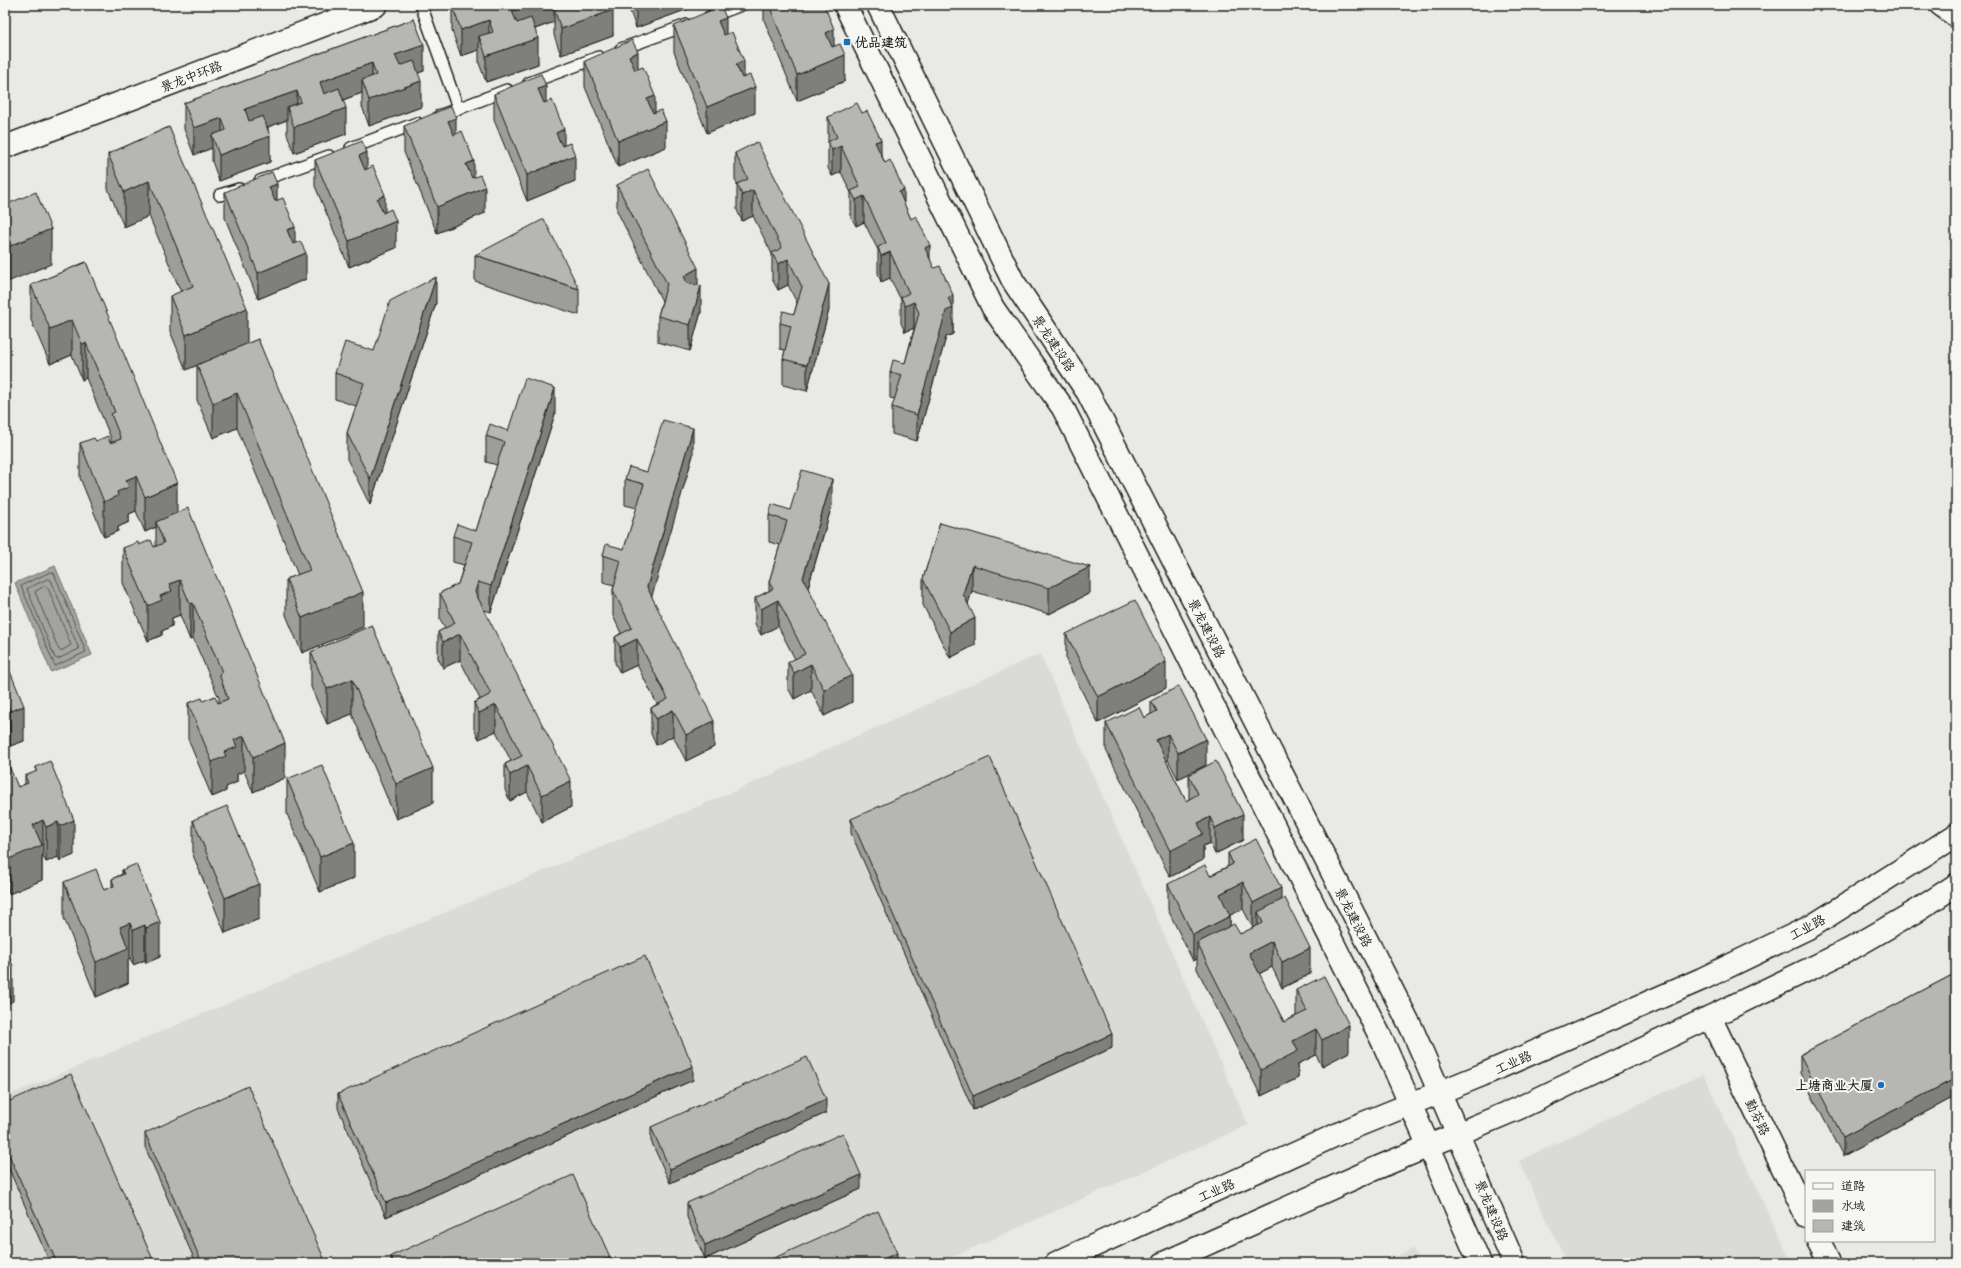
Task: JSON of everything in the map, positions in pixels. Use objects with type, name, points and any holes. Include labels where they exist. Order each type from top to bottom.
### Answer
[{"type":"main road","name":"景龙中环路","points":[[5,147],[376,5]]},
{"type":"main road","points":[[844,5],[993,308],[1063,408],[1374,1026],[1411,1105],[1480,1263]]},
{"type":"main road","name":"景龙建设路","points":[[878,5],[1013,281],[1088,393],[1412,1029],[1514,1263]]},
{"type":"main road","points":[[1940,5],[1956,16]]},
{"type":"main road","name":"工业路","points":[[1056,1263],[1342,1133],[1440,1093],[1702,979],[1812,926],[1956,835]]},
{"type":"main road","points":[[1164,1263],[1519,1108],[1710,1017],[1849,950],[1918,910],[1956,885]]},
{"type":"main road","name":"勤芬路","points":[[1710,1017],[1805,1214]]},
{"type":"main road","points":[[1819,1242],[1830,1263]]},
{"type":"lane","points":[[421,5],[458,108]]},
{"type":"lane","points":[[220,196],[741,5]]},
{"type":"shaded area","points":[[1040,654],[1248,1125],[939,1263],[5,1263],[5,1097],[730,793]]},
{"type":"shaded area","points":[[1703,1074],[1792,1263],[1567,1263],[1519,1161]]},
{"type":"shaded area","points":[[1413,1249],[1419,1263],[1381,1263]]},
{"type":"water","points":[[55,566],[92,655],[51,672],[15,583]]},
{"type":"building","points":[[452,5],[530,5],[512,11],[517,23],[531,18],[538,38],[486,56],[479,36],[493,32],[489,20],[461,30]]},
{"type":"building","points":[[566,5],[611,5],[613,10],[561,29],[554,9]]},
{"type":"building","points":[[769,5],[824,5],[834,29],[826,33],[832,47],[840,44],[845,55],[797,75]]},
{"type":"building","points":[[721,6],[726,18],[718,21],[724,35],[732,32],[744,61],[736,64],[742,78],[750,75],[755,87],[707,107],[674,26]]},
{"type":"building","points":[[414,19],[424,45],[395,55],[400,66],[414,61],[421,81],[369,100],[362,80],[376,75],[372,63],[320,82],[324,94],[339,88],[346,108],[294,127],[287,107],[301,102],[297,91],[245,109],[249,121],[263,116],[270,136],[219,155],[212,135],[226,130],[222,118],[194,128],[184,103]]},
{"type":"building","points":[[632,40],[638,52],[629,56],[635,70],[643,67],[655,96],[647,99],[653,113],[661,110],[666,121],[618,141],[585,61]]},
{"type":"building","points":[[541,74],[546,86],[538,89],[544,103],[552,100],[564,129],[556,133],[562,146],[570,143],[575,155],[527,175],[494,94]]},
{"type":"building","points":[[857,103],[862,113],[867,111],[881,140],[875,142],[885,163],[890,160],[904,190],[899,192],[911,219],[916,216],[930,245],[925,248],[934,268],[940,266],[953,295],[948,298],[953,308],[946,311],[917,415],[892,407],[902,375],[890,372],[893,360],[905,363],[919,313],[914,302],[905,306],[901,297],[909,293],[890,252],[881,256],[878,247],[886,243],[864,196],[856,200],[851,191],[860,187],[841,146],[832,150],[828,142],[837,137],[828,117]]},
{"type":"building","points":[[451,106],[456,118],[448,121],[454,135],[462,131],[474,161],[466,164],[472,178],[480,175],[485,187],[437,207],[404,126]]},
{"type":"building","points":[[169,127],[247,308],[186,335],[170,296],[193,286],[149,181],[124,192],[108,154]]},
{"type":"building","points":[[362,141],[367,152],[359,156],[365,170],[373,166],[385,195],[377,199],[383,213],[391,209],[396,221],[349,241],[315,160]]},
{"type":"building","points":[[757,142],[829,284],[807,365],[783,359],[791,326],[780,323],[783,311],[794,314],[802,287],[788,259],[778,264],[772,253],[782,248],[753,190],[742,195],[737,184],[748,179],[735,153]]},
{"type":"building","points":[[648,169],[698,268],[684,276],[687,283],[701,286],[690,325],[658,316],[667,284],[617,185]]},
{"type":"building","points":[[272,172],[277,184],[269,187],[275,201],[283,198],[295,227],[287,230],[293,244],[300,241],[306,253],[258,273],[225,192]]},
{"type":"building","points":[[36,192],[51,229],[5,248],[5,205]]},
{"type":"building","points":[[544,219],[579,289],[475,255]]},
{"type":"building","points":[[86,262],[177,483],[145,497],[136,476],[126,480],[129,487],[117,492],[118,496],[104,502],[80,443],[94,438],[96,441],[108,436],[110,443],[121,439],[111,414],[115,412],[86,343],[82,344],[72,320],[50,329],[31,285]]},
{"type":"building","points":[[436,277],[370,479],[347,433],[364,383],[335,373],[345,342],[374,351],[390,301]]},
{"type":"building","points":[[258,339],[363,592],[302,618],[286,579],[310,570],[237,393],[213,403],[197,365]]},
{"type":"building","points":[[525,378],[555,388],[491,586],[478,582],[475,592],[571,781],[542,795],[527,766],[510,775],[505,764],[522,756],[496,705],[479,713],[474,703],[491,694],[460,634],[443,642],[438,632],[455,623],[440,593],[458,584],[472,542],[453,536],[457,524],[476,531],[504,442],[486,436],[490,424],[508,431]]},
{"type":"building","points":[[663,420],[693,428],[647,587],[714,721],[686,735],[673,710],[656,719],[651,708],[668,699],[637,639],[620,647],[615,637],[632,628],[613,590],[621,561],[603,555],[606,544],[624,549],[644,484],[625,479],[629,467],[647,472]]},
{"type":"building","points":[[802,470],[832,479],[803,578],[852,675],[824,690],[811,664],[794,673],[788,662],[805,654],[778,600],[761,609],[755,598],[773,589],[769,582],[787,521],[769,515],[772,504],[790,510]]},
{"type":"building","points":[[188,508],[285,743],[253,757],[244,736],[234,740],[237,747],[224,752],[226,756],[212,762],[188,703],[202,698],[203,701],[215,696],[218,703],[228,699],[219,674],[222,672],[193,603],[190,604],[180,580],[169,584],[172,591],[160,596],[162,600],[148,606],[123,548],[138,542],[139,545],[151,540],[154,547],[164,543],[156,522]]},
{"type":"building","points":[[940,523],[1090,567],[1049,588],[972,565],[963,594],[975,618],[950,632],[923,579]]},
{"type":"building","points":[[1135,600],[1166,662],[1098,697],[1066,634]]},
{"type":"building","points":[[372,625],[433,768],[396,784],[352,679],[327,689],[311,652]]},
{"type":"building","points":[[5,659],[24,706],[10,711],[9,708],[5,709]]},
{"type":"building","points":[[1179,686],[1206,739],[1178,753],[1168,734],[1156,740],[1186,801],[1198,794],[1189,775],[1216,761],[1243,814],[1215,828],[1210,817],[1198,823],[1203,834],[1170,851],[1106,723],[1139,707],[1144,718],[1157,711],[1151,701]]},
{"type":"building","points":[[990,757],[1112,1034],[973,1096],[851,819]]},
{"type":"building","points":[[50,761],[74,820],[60,826],[58,822],[46,827],[43,820],[33,825],[42,845],[9,859],[5,849],[5,768],[9,766],[18,787],[28,783],[25,776],[37,771],[36,767]]},
{"type":"building","points":[[322,765],[354,843],[320,857],[287,779]]},
{"type":"building","points":[[227,806],[259,884],[225,898],[193,820]]},
{"type":"building","points":[[1256,839],[1281,888],[1253,903],[1243,882],[1220,894],[1230,916],[1193,935],[1168,884],[1205,865],[1210,876],[1233,864],[1228,853]]},
{"type":"building","points":[[136,864],[160,922],[146,928],[145,925],[133,930],[130,923],[120,927],[128,948],[96,962],[64,882],[96,869],[104,890],[114,886],[112,879],[124,874],[122,870]]},
{"type":"building","points":[[1285,898],[1310,948],[1282,962],[1272,941],[1249,953],[1284,1022],[1307,1011],[1296,990],[1324,976],[1349,1025],[1322,1040],[1316,1029],[1293,1041],[1298,1051],[1261,1070],[1197,943],[1234,924],[1240,934],[1263,923],[1258,912]]},
{"type":"building","points":[[5,946],[13,966],[5,970]]},
{"type":"building","points":[[645,956],[693,1066],[386,1203],[338,1094]]},
{"type":"building","name":"上塘商业大厦","points":[[1956,973],[1956,1078],[1843,1137],[1800,1055]]},
{"type":"building","points":[[807,1057],[826,1099],[670,1169],[651,1127]]},
{"type":"building","points":[[71,1074],[154,1262],[153,1263],[57,1263],[5,1146],[5,1103]]},
{"type":"building","points":[[248,1086],[326,1263],[202,1263],[145,1133]]},
{"type":"building","points":[[843,1133],[861,1175],[705,1245],[687,1203]]},
{"type":"building","points":[[573,1175],[610,1257],[597,1263],[394,1263],[391,1256]]},
{"type":"building","points":[[878,1211],[897,1253],[874,1263],[763,1263]]},
{"type":"place","name":"优品建筑","points":[[847,42]]},
{"type":"place","name":"上塘商业大厦","points":[[1881,1085]]}]
